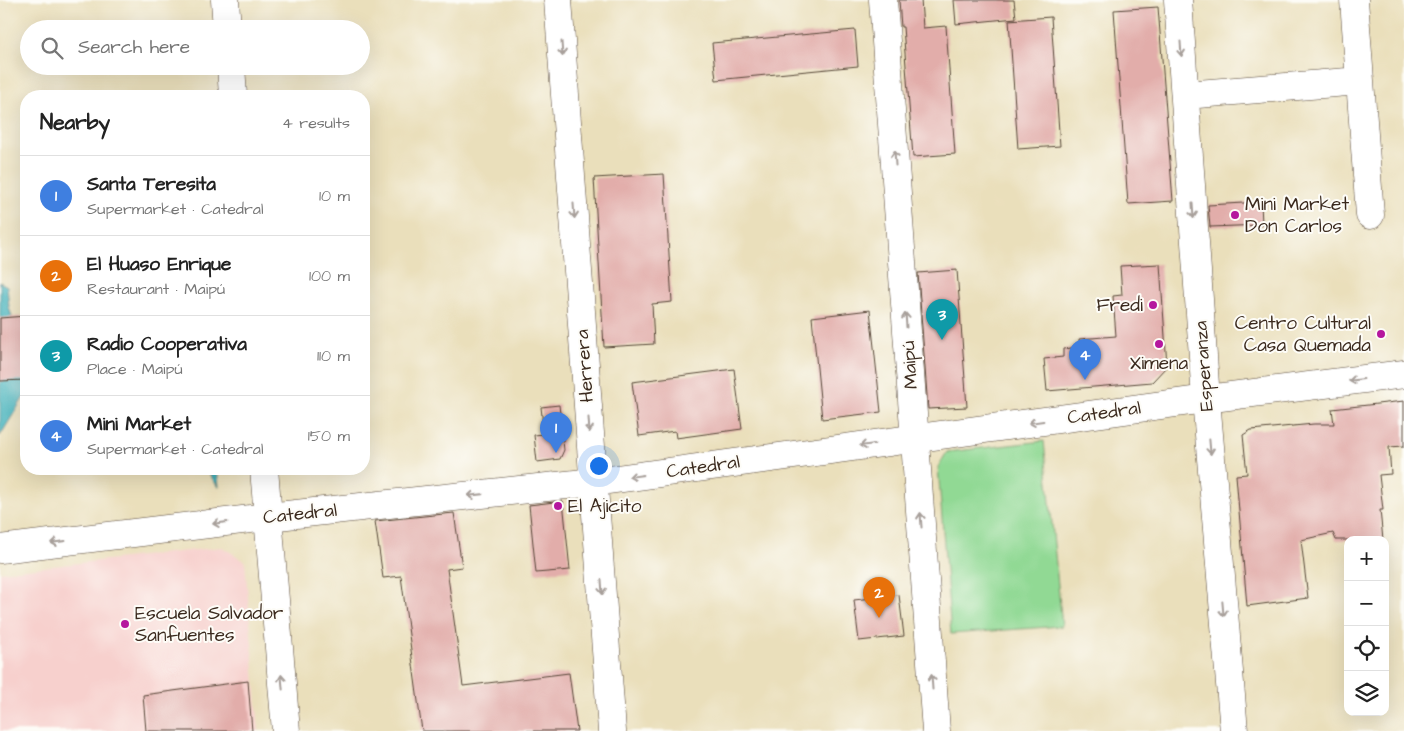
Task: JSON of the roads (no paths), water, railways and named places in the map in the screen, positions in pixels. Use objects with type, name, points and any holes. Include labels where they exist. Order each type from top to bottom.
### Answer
[{"type":"street","points":[[225,0],[227,20]]},
{"type":"street","name":"Herrera","points":[[558,0],[612,731]]},
{"type":"street","name":"Maipú","points":[[883,0],[936,731]]},
{"type":"street","name":"Esperanza","points":[[1178,0],[1206,399],[1234,731]]},
{"type":"street","points":[[1354,0],[1370,215]]},
{"type":"street","points":[[232,75],[233,90]]},
{"type":"street","points":[[1185,94],[1360,81]]},
{"type":"street","name":"Catedral","points":[[0,549],[268,517],[594,482],[1404,374]]},
{"type":"street","points":[[264,475],[286,731]]},
{"type":"water","points":[[0,282],[7,286],[9,307],[20,342],[20,404],[0,436]]},
{"type":"water","points":[[210,475],[218,475],[218,487]]},
{"type":"place","name":"Mini Market Don Carlos","points":[[1235,215]]},
{"type":"place","name":"Fredi","points":[[1153,305]]},
{"type":"place","name":"Centro Cultural Casa Quemada","points":[[1381,334]]},
{"type":"place","name":"Radio Cooperativa","points":[[942,340]]},
{"type":"place","name":"Ximena","points":[[1159,344]]},
{"type":"place","name":"Mini Market","points":[[1085,380]]},
{"type":"place","name":"Santa Teresita","points":[[556,453]]},
{"type":"place","name":"El Ajicito","points":[[558,506]]},
{"type":"place","name":"El Huaso Enrique","points":[[879,618]]},
{"type":"place","name":"Escuela Salvador Sanfuentes","points":[[125,624]]}]
